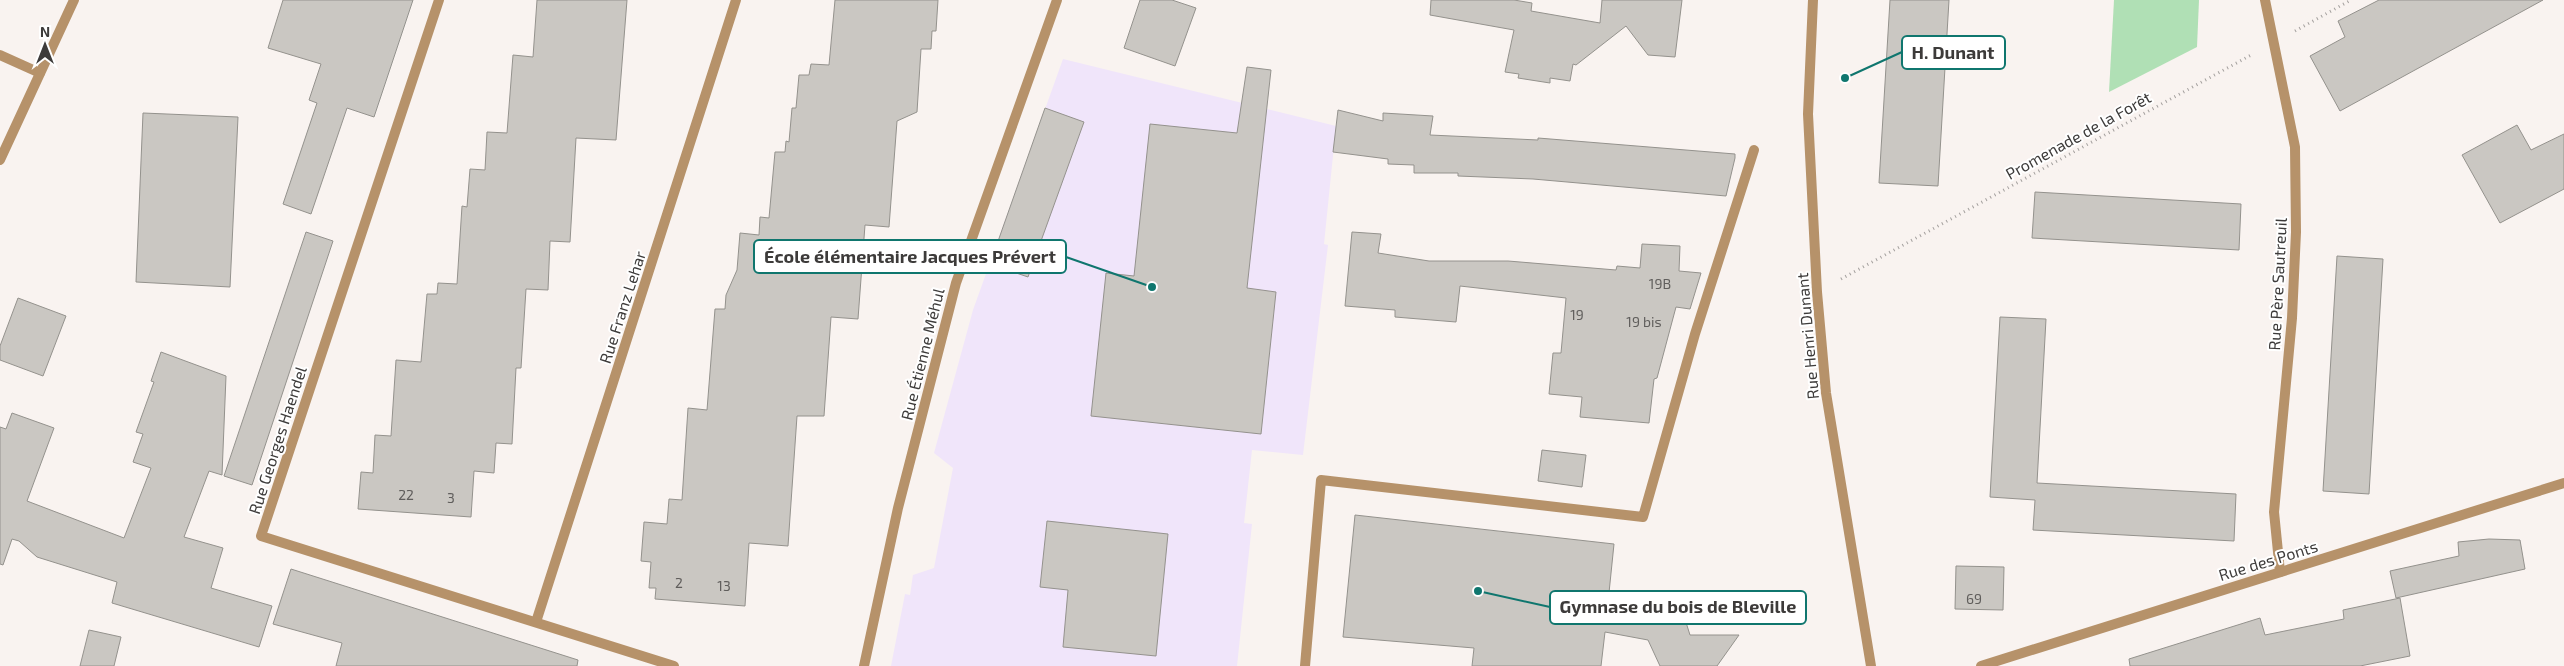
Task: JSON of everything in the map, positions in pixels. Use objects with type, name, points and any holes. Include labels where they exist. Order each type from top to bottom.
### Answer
[{"type":"street","points":[[0,160],[74,0]]},
{"type":"street","name":"Rue Georges Haendel","points":[[439,0],[261,536],[674,666]]},
{"type":"street","name":"Rue Franz Lehar","points":[[536,622],[736,0]]},
{"type":"street","name":"Rue Étienne Méhul","points":[[864,666],[898,508],[956,283],[1057,0]]},
{"type":"street","name":"Rue Henri Dunant","points":[[1813,0],[1808,114],[1817,292],[1826,393],[1871,666]]},
{"type":"street","name":"Rue Père Sautreuil","points":[[2265,0],[2294,147],[2296,232],[2292,318],[2274,512],[2280,572]]},
{"type":"street","points":[[0,55],[40,73]]},
{"type":"street","points":[[1305,666],[1321,480],[1643,517],[1695,334],[1754,150]]},
{"type":"street","name":"Rue des Ponts","points":[[1981,666],[2564,483]]},
{"type":"path","name":"Promenade de la Forêt","points":[[1817,292],[2351,0]]},
{"type":"shaded area","points":[[1063,59],[1336,126],[1324,244],[1328,245],[1303,455],[1252,450],[1244,523],[1252,524],[1237,666],[891,666],[905,594],[910,595],[913,575],[934,568],[953,468],[934,453],[973,310]]},
{"type":"green space","points":[[2114,0],[2199,0],[2197,47],[2109,92]]},
{"type":"building","points":[[283,0],[413,0],[374,117],[347,108],[311,214],[283,204],[317,103],[309,100],[321,64],[268,48]]},
{"type":"building","points":[[537,0],[627,0],[616,140],[576,138],[570,242],[550,241],[548,290],[526,289],[521,368],[516,368],[512,444],[496,443],[494,473],[474,471],[471,517],[358,509],[361,472],[373,473],[375,435],[391,436],[396,360],[421,362],[427,294],[437,294],[438,283],[457,284],[462,206],[467,207],[470,169],[485,170],[487,132],[507,133],[513,55],[533,57]]},
{"type":"building","points":[[835,0],[938,0],[936,31],[932,31],[931,49],[921,49],[917,112],[897,121],[889,227],[865,225],[858,319],[831,317],[824,416],[797,416],[788,546],[749,543],[745,606],[655,599],[656,588],[649,588],[651,562],[641,561],[644,522],[667,524],[669,499],[682,500],[688,408],[707,410],[715,309],[725,309],[726,295],[737,270],[740,233],[759,235],[760,217],[769,218],[775,152],[785,152],[786,141],[789,142],[792,108],[796,108],[799,75],[809,75],[811,64],[829,65]]},
{"type":"building","points":[[1140,0],[1172,0],[1196,8],[1175,66],[1124,48]]},
{"type":"building","points":[[1431,0],[1514,0],[1532,3],[1531,11],[1600,23],[1602,0],[1682,0],[1675,57],[1648,55],[1626,26],[1576,65],[1573,64],[1570,81],[1550,78],[1550,83],[1518,78],[1519,74],[1505,72],[1514,30],[1430,15]]},
{"type":"building","points":[[1890,0],[1949,0],[1938,186],[1879,183]]},
{"type":"building","points":[[2379,0],[2543,0],[2340,111],[2310,56],[2345,37],[2338,21]]},
{"type":"building","points":[[1247,67],[1271,70],[1247,288],[1276,292],[1261,434],[1091,416],[1106,273],[1134,276],[1150,124],[1237,133]]},
{"type":"building","points":[[1045,108],[1084,122],[1028,277],[990,264]]},
{"type":"building","points":[[1338,110],[1383,121],[1383,113],[1433,116],[1430,135],[1538,140],[1538,138],[1735,154],[1735,158],[1726,196],[1533,179],[1458,176],[1458,173],[1414,173],[1414,165],[1388,164],[1388,159],[1333,152]]},
{"type":"building","points":[[143,113],[238,117],[230,287],[136,282]]},
{"type":"building","points":[[2517,125],[2531,150],[2564,134],[2564,189],[2500,223],[2462,155]]},
{"type":"building","points":[[2035,192],[2241,204],[2239,250],[2032,238]]},
{"type":"building","points":[[306,232],[333,241],[252,485],[224,476]]},
{"type":"building","points":[[1352,232],[1381,234],[1378,253],[1429,261],[1508,261],[1616,270],[1617,266],[1640,268],[1642,244],[1680,246],[1679,271],[1701,273],[1690,309],[1676,307],[1657,378],[1654,379],[1649,423],[1580,417],[1582,397],[1549,394],[1553,353],[1561,353],[1566,298],[1460,286],[1456,322],[1395,317],[1395,310],[1345,306]]},
{"type":"building","points":[[2337,256],[2383,259],[2369,494],[2323,491]]},
{"type":"building","points":[[18,298],[66,316],[43,376],[0,360],[0,346]]},
{"type":"building","points":[[2000,317],[2046,319],[2037,483],[2236,494],[2234,541],[2033,530],[2035,500],[1990,497]]},
{"type":"building","points":[[161,352],[226,376],[222,475],[209,471],[184,537],[223,548],[211,588],[272,606],[259,647],[112,603],[117,582],[37,557],[19,541],[12,539],[3,565],[0,564],[0,427],[6,429],[12,413],[54,428],[27,501],[124,538],[151,468],[133,462],[143,434],[136,432],[154,382],[151,381]]},
{"type":"building","points":[[1542,450],[1586,455],[1582,487],[1538,481]]},
{"type":"building","points":[[1355,515],[1614,544],[1606,622],[1677,594],[1690,635],[1739,635],[1717,666],[1660,666],[1648,640],[1605,632],[1601,666],[1472,666],[1474,648],[1343,637]]},
{"type":"building","points":[[1047,521],[1168,534],[1156,656],[1063,647],[1068,590],[1040,587]]},
{"type":"building","points":[[2489,539],[2520,540],[2525,569],[2396,598],[2390,571],[2459,556],[2458,542]]},
{"type":"building","points":[[1956,566],[2004,567],[2003,610],[1955,609]]},
{"type":"building","points":[[291,569],[578,660],[577,666],[336,666],[342,643],[273,624]]},
{"type":"building","points":[[2400,598],[2410,656],[2360,666],[2130,666],[2129,659],[2260,618],[2265,635],[2344,619],[2343,610]]},
{"type":"building","points":[[89,630],[121,637],[114,666],[80,666]]},
{"type":"place","name":"H. Dunant","points":[[1845,78]]},
{"type":"place","name":"École élémentaire Jacques Prévert","points":[[1152,287]]},
{"type":"place","name":"Gymnase du bois de Bleville","points":[[1478,591]]}]
